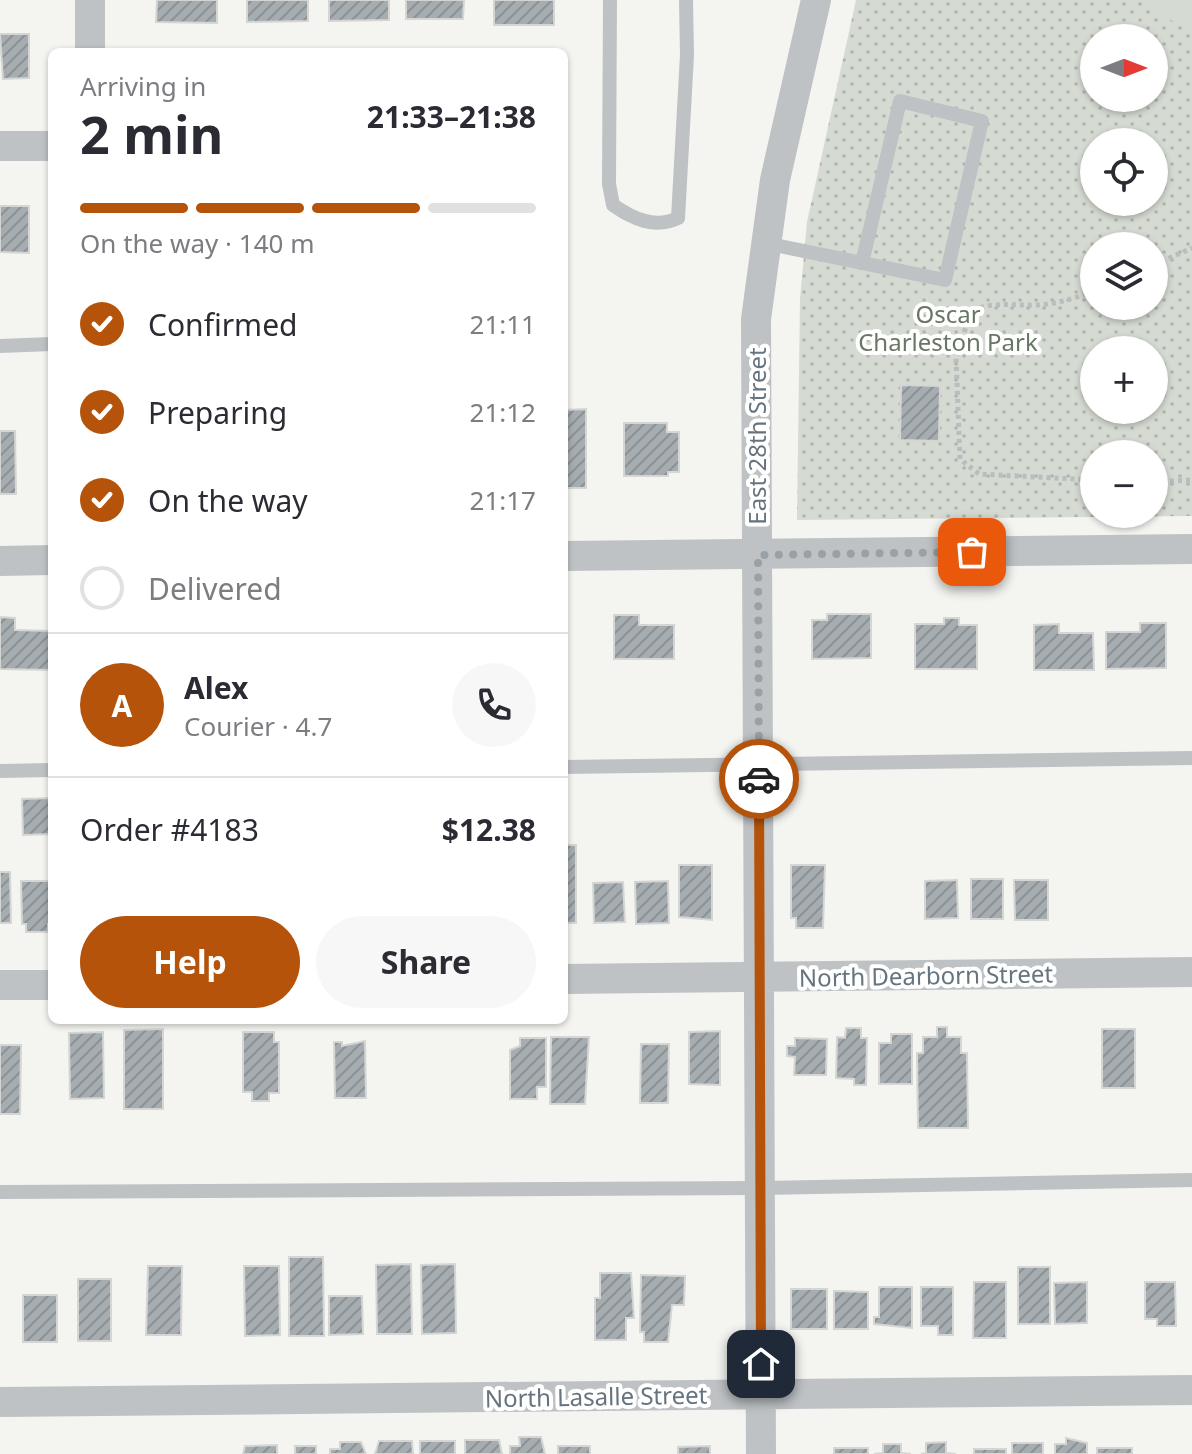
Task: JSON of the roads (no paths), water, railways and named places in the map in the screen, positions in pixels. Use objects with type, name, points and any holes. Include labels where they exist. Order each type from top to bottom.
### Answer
[{"type":"street","points":[[90,0],[90,48]]},
{"type":"street","name":"East 28th Street","points":[[761,1454],[756,319],[775,180],[816,0]]},
{"type":"street","points":[[0,146],[48,146]]},
{"type":"street","points":[[568,556],[1192,549]]},
{"type":"street","points":[[0,561],[48,560]]},
{"type":"street","name":"North Dearborn Street","points":[[568,979],[1192,972]]},
{"type":"street","points":[[0,985],[48,985]]},
{"type":"street","name":"North Lasalle Street","points":[[0,1402],[1192,1390]]},
{"type":"lane","points":[[610,0],[613,205],[630,216],[663,225],[678,218],[687,55],[686,0]]},
{"type":"lane","points":[[765,243],[862,263],[945,280],[982,121],[900,101],[862,263]]},
{"type":"lane","points":[[0,346],[48,344]]},
{"type":"lane","points":[[568,767],[1192,758]]},
{"type":"lane","points":[[0,771],[48,770]]},
{"type":"lane","points":[[0,1192],[761,1188],[1192,1180]]},
{"type":"park label","name":"Oscar Charleston Park","points":[[948,327]]}]
